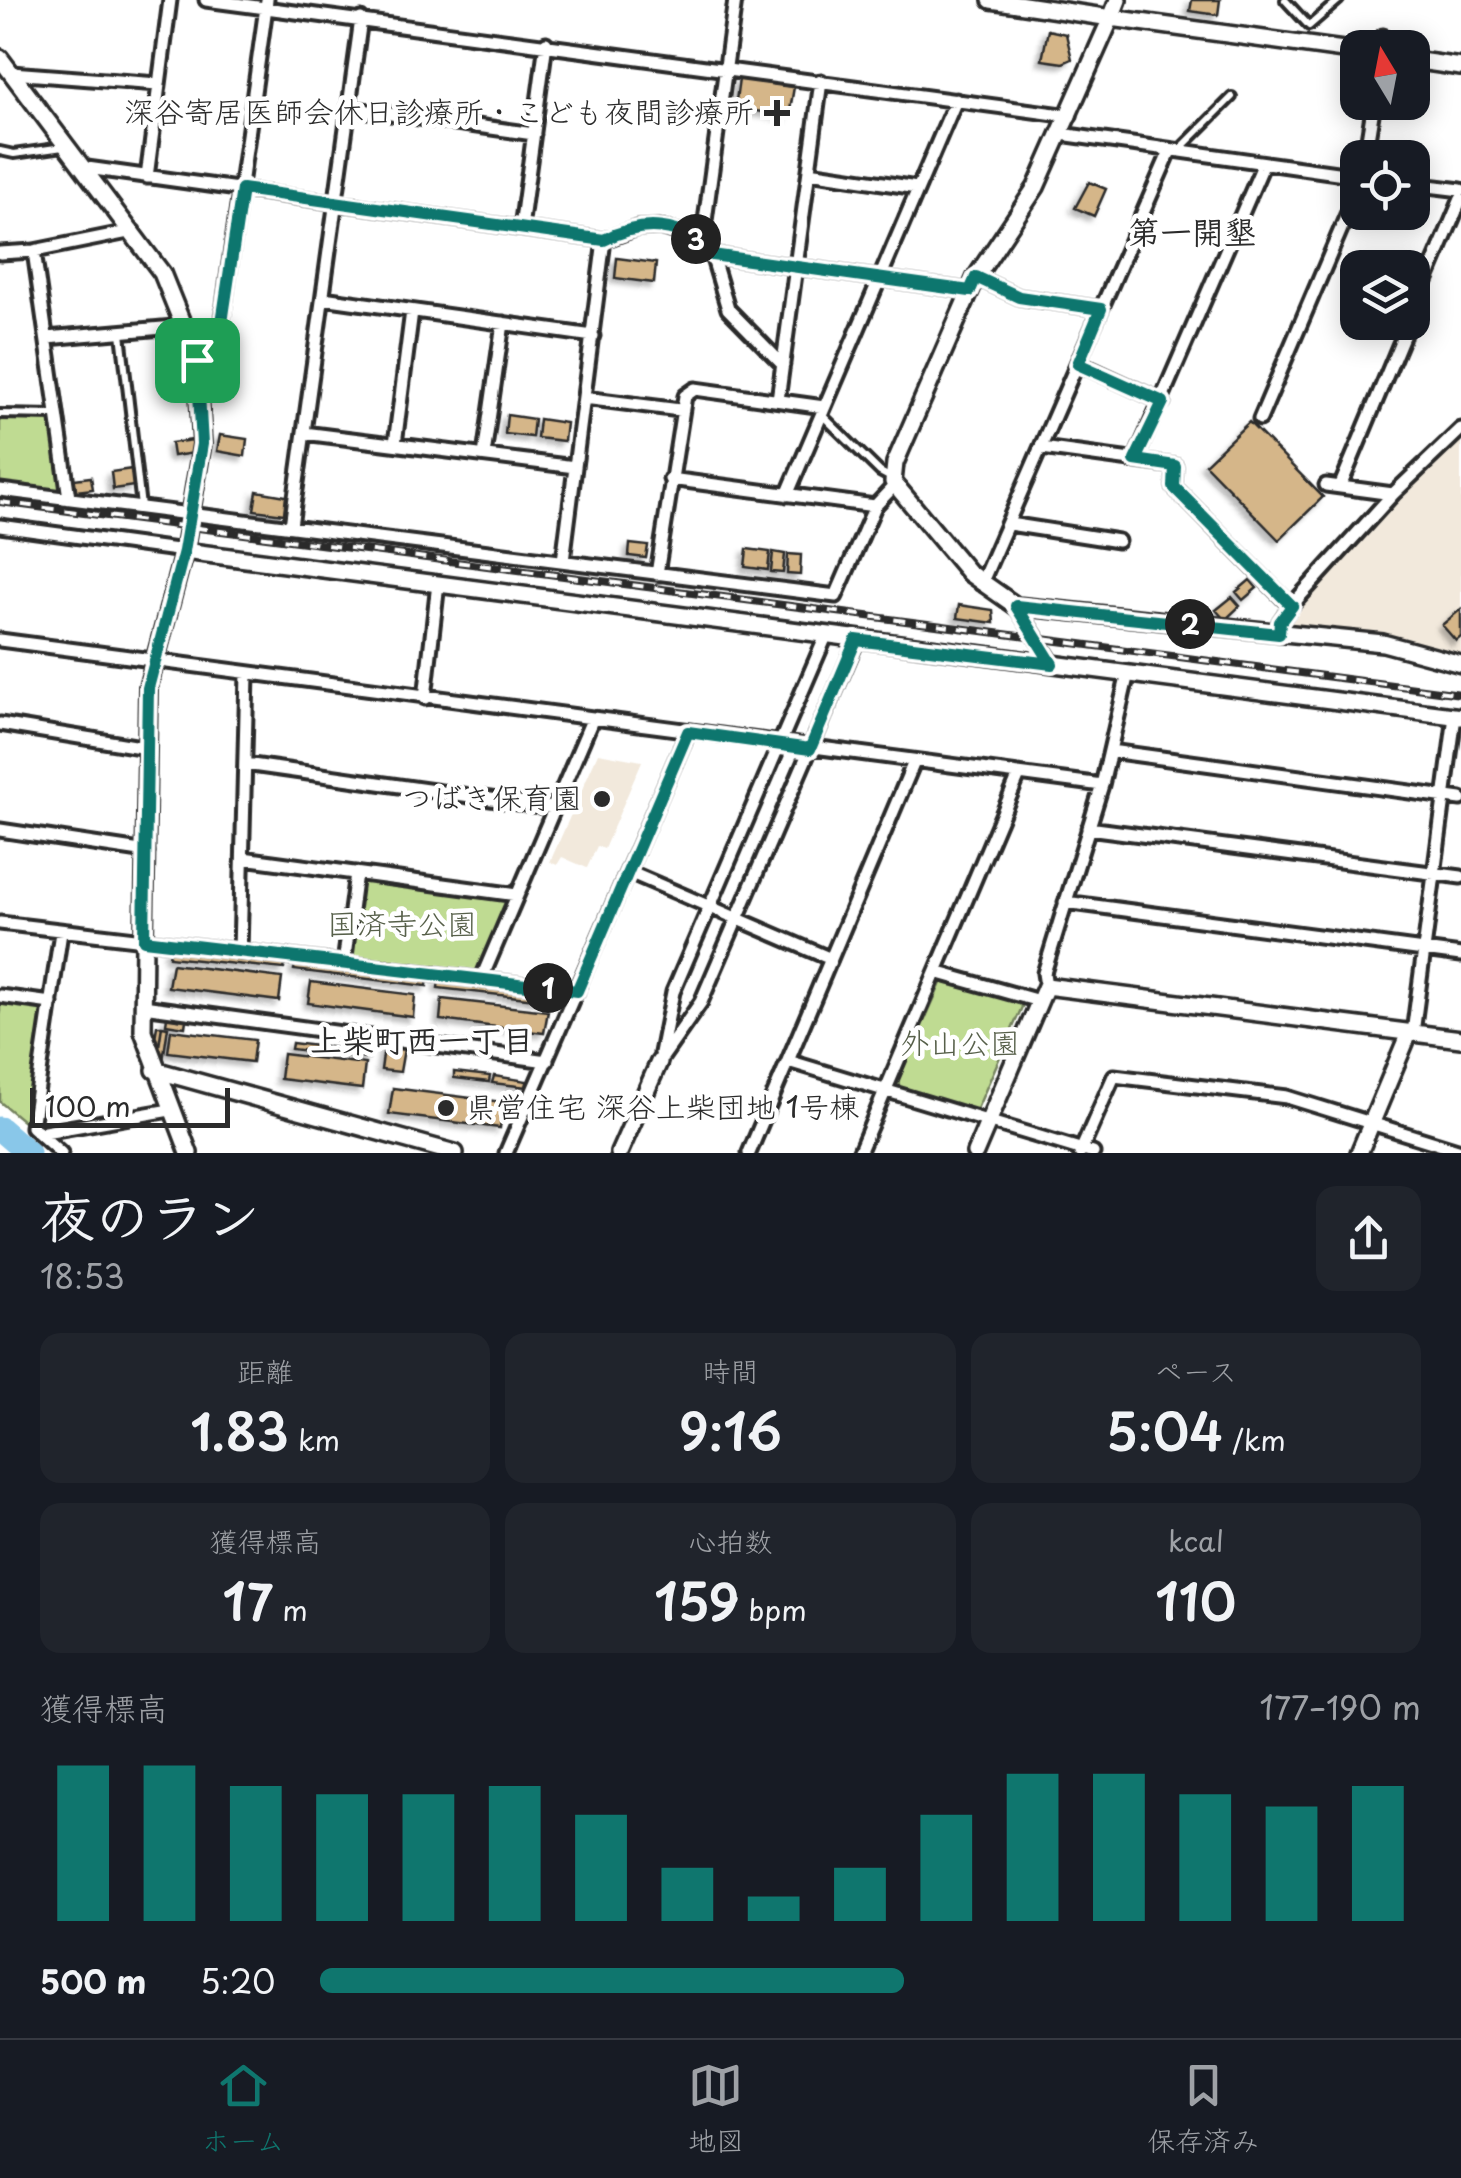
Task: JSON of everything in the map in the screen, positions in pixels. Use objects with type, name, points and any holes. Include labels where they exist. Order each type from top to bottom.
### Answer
[{"type":"street","points":[[147,177],[170,0]]},
{"type":"street","points":[[206,0],[267,2],[1070,116]]},
{"type":"street","points":[[702,244],[735,0]]},
{"type":"street","points":[[0,490],[836,596],[875,506],[894,483],[895,463],[973,284],[1036,186],[1118,0]]},
{"type":"street","points":[[1001,1],[1340,50]]},
{"type":"street","points":[[197,360],[217,356],[267,2]]},
{"type":"street","points":[[291,526],[361,18]]},
{"type":"street","points":[[521,228],[546,43]]},
{"type":"street","points":[[0,58],[88,168],[162,273],[197,360],[202,444],[184,551],[148,688],[143,1006],[143,1031],[155,1070],[189,1153]]},
{"type":"street","points":[[1430,63],[1461,67]]},
{"type":"street","points":[[11,74],[158,84]]},
{"type":"street","points":[[778,400],[821,81]]},
{"type":"street","points":[[787,495],[956,100]]},
{"type":"street","points":[[348,108],[534,134]]},
{"type":"street","points":[[1060,134],[1340,174]]},
{"type":"street","points":[[981,584],[1174,152]]},
{"type":"street","points":[[1135,460],[1264,163]]},
{"type":"street","points":[[88,168],[604,240],[637,228],[678,230],[712,255],[728,309],[783,365]]},
{"type":"street","points":[[810,172],[918,188]]},
{"type":"street","points":[[1430,186],[1461,190]]},
{"type":"street","points":[[1430,272],[1461,200]]},
{"type":"street","points":[[1260,419],[1340,230]]},
{"type":"street","points":[[0,253],[34,252],[133,231]]},
{"type":"street","points":[[562,562],[604,240]]},
{"type":"street","points":[[34,252],[69,498]]},
{"type":"street","points":[[712,255],[880,278],[973,284],[1019,297],[1101,309]]},
{"type":"street","points":[[322,298],[593,336]]},
{"type":"street","points":[[394,444],[412,311]]},
{"type":"street","points":[[484,455],[503,324]]},
{"type":"street","points":[[47,338],[186,326]]},
{"type":"street","points":[[1393,494],[1333,486],[1401,340]]},
{"type":"street","points":[[1078,364],[1163,402]]},
{"type":"street","points":[[657,574],[685,396],[695,389],[822,410]]},
{"type":"street","points":[[584,398],[680,410]]},
{"type":"street","points":[[1279,634],[1280,622],[1292,606],[1393,494],[1461,429]]},
{"type":"street","points":[[304,432],[575,468]]},
{"type":"street","points":[[1042,448],[1175,466],[1174,487],[1292,606]]},
{"type":"street","points":[[670,480],[875,506]]},
{"type":"street","points":[[894,483],[981,584],[1016,606],[1052,664]]},
{"type":"street","points":[[1009,524],[1118,542]]},
{"type":"street","points":[[0,526],[1458,716],[1411,1033],[1358,1153]]},
{"type":"street","points":[[425,698],[438,583]]},
{"type":"street","points":[[1016,606],[1383,643],[1458,659]]},
{"type":"street","points":[[659,1062],[672,992],[826,636]]},
{"type":"street","points":[[0,640],[778,746],[1102,785]]},
{"type":"street","points":[[619,1153],[659,1062],[701,1002],[856,640]]},
{"type":"street","points":[[975,1153],[1042,993],[1064,902],[1102,785],[1128,673]]},
{"type":"street","points":[[240,952],[246,674]]},
{"type":"street","points":[[481,980],[592,720]]},
{"type":"street","points":[[0,724],[147,748]]},
{"type":"street","points":[[506,1153],[688,732]]},
{"type":"street","points":[[1110,751],[1461,798]]},
{"type":"street","points":[[749,1153],[914,762]]},
{"type":"street","points":[[245,764],[554,808]]},
{"type":"street","points":[[860,1153],[1019,775]]},
{"type":"street","points":[[1088,828],[1461,877]]},
{"type":"street","points":[[0,830],[147,852]]},
{"type":"street","points":[[243,858],[517,894]]},
{"type":"street","points":[[629,872],[831,959]]},
{"type":"street","points":[[344,964],[356,873]]},
{"type":"street","points":[[1064,902],[1461,955]]},
{"type":"street","points":[[0,923],[577,991]]},
{"type":"street","points":[[61,932],[32,1128],[61,1153]]},
{"type":"street","points":[[939,972],[1042,993],[1461,1039]]},
{"type":"street","points":[[0,996],[50,1003]]},
{"type":"street","points":[[143,1006],[547,1061]]},
{"type":"street","points":[[788,1061],[1085,1152],[1114,1076],[1287,1097],[1461,1150]]},
{"type":"street","points":[[155,1070],[455,1153]]},
{"type":"street","points":[[39,1134],[170,1110]]},
{"type":"lane","points":[[1285,0],[1309,26],[1339,0]]},
{"type":"lane","points":[[1174,152],[1232,97]]},
{"type":"lane","points":[[0,150],[14,154],[68,146]]},
{"type":"lane","points":[[121,332],[141,507]]},
{"type":"lane","points":[[822,410],[894,483]]},
{"type":"lane","points":[[0,414],[57,415]]},
{"type":"shaded area","points":[[1461,429],[1461,664],[1279,634],[1280,622]]},
{"type":"shaded area","name":"つばき保育園","points":[[598,753],[642,761],[604,849],[597,846],[587,868],[562,857],[557,865],[550,862]]},
{"type":"green space","points":[[0,418],[54,419],[65,494],[0,487]]},
{"type":"green space","name":"国済寺公園","points":[[356,873],[517,895],[481,980],[344,964]]},
{"type":"green space","name":"外山公園","points":[[949,979],[1020,1001],[1022,1007],[977,1109],[971,1111],[900,1089],[898,1080],[942,981]]},
{"type":"green space","points":[[0,998],[46,1003],[29,1126],[0,1102]]},
{"type":"building","points":[[1192,0],[1220,0],[1218,15],[1190,11]]},
{"type":"building","points":[[1048,30],[1066,34],[1072,59],[1063,63],[1042,60]]},
{"type":"building","points":[[739,79],[794,87],[789,116],[735,108]]},
{"type":"building","points":[[1089,182],[1106,189],[1094,216],[1075,208]]},
{"type":"building","points":[[617,258],[656,263],[654,283],[615,278]]},
{"type":"building","points":[[507,415],[534,419],[532,437],[505,434]]},
{"type":"building","points":[[539,419],[566,423],[564,441],[537,438]]},
{"type":"building","points":[[1249,422],[1323,497],[1279,540],[1205,464]]},
{"type":"building","points":[[220,435],[247,439],[245,456],[217,451]]},
{"type":"building","points":[[193,440],[195,453],[173,456],[171,443]]},
{"type":"building","points":[[132,469],[134,486],[113,489],[111,472]]},
{"type":"building","points":[[91,477],[93,489],[76,491],[74,479]]},
{"type":"building","points":[[257,491],[286,496],[284,514],[254,510]]},
{"type":"building","points":[[630,544],[648,546],[646,558],[629,556]]},
{"type":"building","points":[[747,549],[770,552],[768,570],[745,567]]},
{"type":"building","points":[[773,552],[785,554],[783,573],[771,572]]},
{"type":"building","points":[[788,554],[801,555],[800,575],[787,574]]},
{"type":"building","points":[[1250,580],[1257,588],[1243,600],[1236,592]]},
{"type":"building","points":[[1232,597],[1240,606],[1225,620],[1216,610]]},
{"type":"building","points":[[959,605],[993,610],[994,623],[957,618]]},
{"type":"building","points":[[1461,609],[1461,637],[1456,641],[1442,625]]},
{"type":"building","points":[[170,948],[286,960],[284,969],[169,957]]},
{"type":"building","points":[[295,962],[428,977],[427,986],[294,970]]},
{"type":"building","points":[[172,964],[282,978],[279,1001],[168,987]]},
{"type":"building","points":[[439,979],[563,992],[562,1002],[438,988]]},
{"type":"building","points":[[311,982],[415,995],[413,1017],[308,1003]]},
{"type":"building","points":[[442,999],[548,1011],[544,1033],[440,1020]]},
{"type":"building","points":[[167,1017],[186,1020],[185,1027],[166,1024]]},
{"type":"building","points":[[157,1026],[162,1026],[159,1045],[154,1044]]},
{"type":"building","points":[[162,1026],[168,1027],[162,1068],[156,1067]]},
{"type":"building","points":[[171,1030],[255,1040],[252,1062],[168,1052]]},
{"type":"building","points":[[292,1043],[326,1047],[325,1053],[291,1049]]},
{"type":"building","points":[[329,1047],[370,1052],[369,1058],[329,1053]]},
{"type":"building","points":[[384,1047],[404,1049],[400,1072],[381,1070]]},
{"type":"building","points":[[283,1054],[365,1064],[362,1089],[280,1079]]},
{"type":"building","points":[[454,1072],[490,1076],[489,1082],[454,1078]]},
{"type":"building","points":[[494,1076],[527,1081],[527,1087],[492,1083]]},
{"type":"building","name":"県営住宅 深谷上柴団地 1号棟","points":[[393,1088],[503,1102],[500,1128],[389,1114]]},
{"type":"waterway","points":[[0,1129],[28,1153]]},
{"type":"railway","points":[[0,502],[1461,694]]},
{"type":"place","name":"深谷寄居医師会休日診療所・こども夜間診療所","points":[[777,113]]},
{"type":"place","name":"つばき保育園","points":[[602,799]]},
{"type":"place","name":"県営住宅 深谷上柴団地 1号棟","points":[[446,1108]]},
{"type":"district","name":"第一開墾","points":[[1192,233]]},
{"type":"district","name":"上柴町西一丁目","points":[[422,1041]]},
{"type":"route","points":[[242,189],[604,240],[618,232],[659,227],[690,235],[712,255],[970,291],[976,277],[1019,297],[1101,309],[1078,364],[1163,402],[1135,460],[1175,466],[1174,487],[1292,606],[1280,622],[1279,634],[1016,606],[1022,622],[1052,664],[856,640],[810,749],[688,732],[577,991],[144,940],[148,688],[184,551],[202,444],[197,360],[217,356],[242,189]]}]
